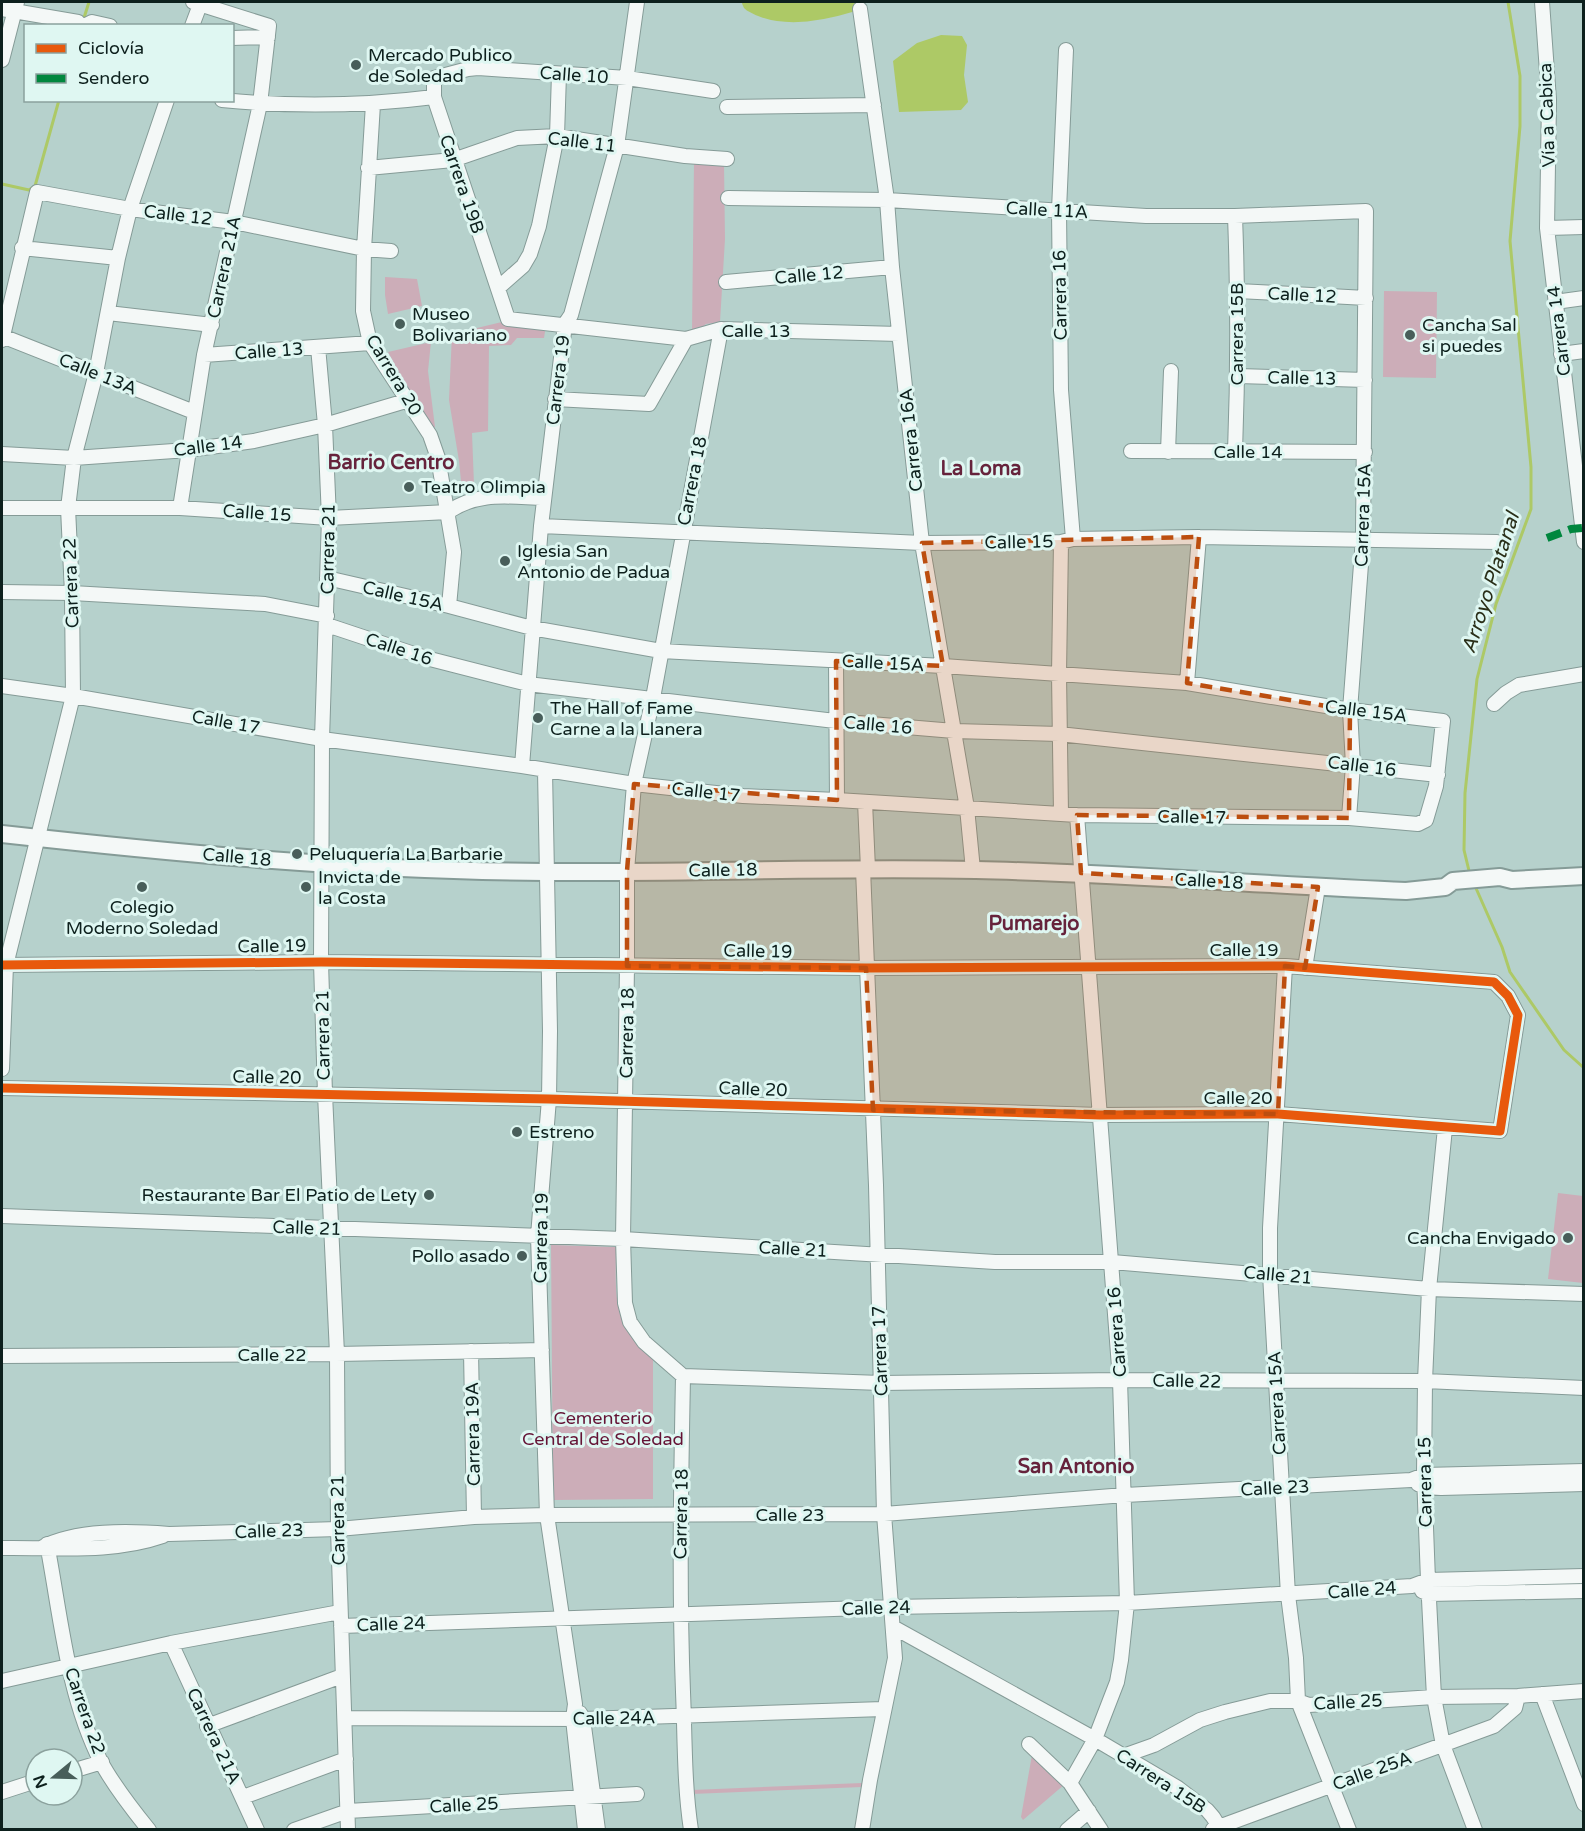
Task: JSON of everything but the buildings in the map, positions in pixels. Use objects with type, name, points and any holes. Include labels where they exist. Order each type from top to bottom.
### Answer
[{"type":"main road","name":"Calle 18","points":[[2,834],[321,864],[546,872],[973,870],[1081,873],[1406,891],[1486,884],[1500,877],[1512,880],[1584,876]]},
{"type":"street","points":[[192,24],[198,2],[269,32]]},
{"type":"street","name":"Carrera 19","points":[[522,766],[541,526],[565,324],[571,315],[617,147],[637,2]]},
{"type":"street","name":"Vía a Cabica","points":[[1542,2],[1549,100],[1547,228]]},
{"type":"street","points":[[2,60],[11,7],[82,23],[101,24]]},
{"type":"street","name":"Carrera 16A","points":[[860,9],[887,200],[892,267],[922,543],[967,808],[973,870]]},
{"type":"street","points":[[234,38],[269,32]]},
{"type":"street","name":"Carrera 21A","points":[[180,508],[204,355],[260,104],[269,32]]},
{"type":"street","name":"Carrera 16","points":[[1060,813],[1059,674],[1067,541],[1061,390],[1059,210],[1066,50]]},
{"type":"street","name":"Calle 10","points":[[434,78],[468,69],[627,78],[713,91]]},
{"type":"street","points":[[498,288],[523,266],[530,254],[539,226],[556,136],[559,74]]},
{"type":"street","name":"Carrera 19B","points":[[434,78],[434,97],[453,160],[508,319]]},
{"type":"street","points":[[234,101],[260,104],[373,104],[434,97]]},
{"type":"street","name":"Carrera 22","points":[[2,1070],[4,965],[73,696],[68,508],[74,458],[96,373],[118,258],[130,209],[166,102]]},
{"type":"street","name":"Carrera 20","points":[[373,104],[364,249],[363,311],[370,343],[430,435],[438,458],[448,512],[454,567],[449,606]]},
{"type":"street","points":[[727,107],[874,105]]},
{"type":"street","name":"Calle 11","points":[[368,168],[453,160],[518,138],[556,136],[695,158],[727,159]]},
{"type":"street","name":"Calle 12","points":[[22,248],[37,192],[130,209],[234,222],[364,249],[391,251]]},
{"type":"street","name":"Calle 11A","points":[[728,198],[887,200],[1146,216],[1234,216],[1366,211]]},
{"type":"street","name":"Carrera 15A","points":[[1349,818],[1353,765],[1350,710],[1363,538],[1366,211]]},
{"type":"street","name":"Carrera 15B","points":[[1234,216],[1238,291],[1235,452]]},
{"type":"street","points":[[1547,228],[1584,227]]},
{"type":"street","name":"Carrera 14","points":[[1547,228],[1568,406],[1579,462],[1584,542]]},
{"type":"street","points":[[2,337],[22,248],[118,258]]},
{"type":"street","name":"Calle 12","points":[[726,282],[892,267]]},
{"type":"street","name":"Calle 12","points":[[1238,291],[1366,298]]},
{"type":"street","points":[[1555,302],[1584,298]]},
{"type":"street","points":[[108,313],[212,325]]},
{"type":"street","name":"Calle 13","points":[[508,319],[686,339],[722,329],[899,334]]},
{"type":"street","name":"Carrera 18","points":[[691,1830],[686,1792],[680,1615],[683,1376],[644,1342],[630,1322],[625,1303],[623,1239],[627,871],[634,784],[653,698],[682,532],[722,329]]},
{"type":"street","name":"Calle 13A","points":[[2,337],[194,412]]},
{"type":"street","points":[[555,399],[649,404],[686,339]]},
{"type":"street","name":"Calle 13","points":[[204,355],[370,343]]},
{"type":"street","name":"Carrera 21","points":[[318,348],[326,424],[329,518],[322,739],[321,962],[337,1354],[340,1619],[348,1830]]},
{"type":"street","points":[[1561,354],[1584,351]]},
{"type":"street","points":[[1168,452],[1171,371]]},
{"type":"street","name":"Calle 13","points":[[1238,376],[1365,380]]},
{"type":"street","name":"Calle 14","points":[[2,454],[74,458],[188,450],[254,441],[326,424],[409,400]]},
{"type":"street","points":[[1568,406],[1584,404]]},
{"type":"street","name":"Calle 14","points":[[1131,451],[1365,452]]},
{"type":"street","name":"Calle 15","points":[[2,508],[180,508],[329,518],[448,512],[462,502],[497,496],[544,498]]},
{"type":"street","name":"Calle 15","points":[[541,526],[922,543],[1199,537],[1497,542]]},
{"type":"street","points":[[1187,683],[1199,537]]},
{"type":"street","name":"Calle 15A","points":[[327,578],[532,628],[661,651],[943,666],[1187,683],[1350,710],[1443,721],[1438,775]]},
{"type":"street","name":"Calle 16","points":[[2,592],[72,593],[265,604],[327,620],[426,658],[528,684],[835,721],[954,731],[1059,735],[1438,775]]},
{"type":"street","points":[[836,661],[837,800]]},
{"type":"street","points":[[1494,704],[1506,693],[1520,685],[1584,674]]},
{"type":"street","name":"Calle 17","points":[[2,687],[73,696],[322,739],[522,766],[634,784],[743,796],[1077,815],[1349,818],[1418,824],[1426,820],[1438,775]]},
{"type":"street","name":"Carrera 19","points":[[545,771],[550,963],[549,1099],[538,1236],[548,1515],[561,1618],[578,1719],[587,1798],[585,1830]]},
{"type":"street","name":"Carrera 17","points":[[862,1830],[894,1658],[884,1514],[878,1254],[866,968],[865,802]]},
{"type":"street","name":"Carrera 16","points":[[1070,1784],[1095,1739],[1117,1682],[1127,1603],[1120,1380],[1077,815]]},
{"type":"street","points":[[1305,968],[1318,887]]},
{"type":"street","name":"Calle 19","points":[[4,965],[321,962],[1087,969],[1285,966],[1494,982],[1508,996],[1518,1015],[1502,1130]]},
{"type":"street","name":"Carrera 15A","points":[[1285,966],[1270,1228],[1270,1274],[1288,1595],[1296,1658],[1298,1701],[1349,1830]]},
{"type":"street","name":"Calle 20","points":[[2,1089],[549,1099],[1100,1115],[1278,1114],[1445,1128],[1502,1130]]},
{"type":"street","name":"Carrera 15","points":[[1445,1128],[1429,1289],[1420,1481],[1434,1696],[1443,1745],[1475,1830]]},
{"type":"street","name":"Calle 21","points":[[2,1216],[623,1239],[995,1262],[1112,1262],[1429,1289],[1584,1294]]},
{"type":"street","name":"Calle 22","points":[[2,1356],[542,1350]]},
{"type":"street","name":"Carrera 19A","points":[[471,1352],[474,1517]]},
{"type":"street","name":"Calle 22","points":[[683,1376],[881,1383],[1120,1380],[1425,1381],[1584,1388]]},
{"type":"street","name":"Calle 23","points":[[2,1548],[45,1547],[64,1538],[142,1532],[169,1534],[338,1528],[474,1517],[548,1515],[884,1514],[1125,1495],[1584,1471]]},
{"type":"street","name":"Calle 23","points":[[1420,1481],[1441,1488],[1584,1484]]},
{"type":"street","name":"Carrera 22","points":[[45,1547],[68,1667],[84,1718],[102,1762],[149,1830]]},
{"type":"street","name":"Calle 24","points":[[1428,1587],[1584,1576]]},
{"type":"street","name":"Calle 24","points":[[2,1681],[171,1643],[340,1619],[561,1618],[891,1607],[1127,1603],[1412,1586],[1584,1591]]},
{"type":"street","points":[[893,1627],[1095,1739]]},
{"type":"street","name":"Carrera 21A","points":[[171,1643],[257,1830]]},
{"type":"street","points":[[207,1725],[342,1676]]},
{"type":"street","name":"Calle 25","points":[[1123,1756],[1154,1745],[1213,1715],[1270,1701],[1298,1701],[1309,1705],[1434,1696],[1518,1696],[1584,1691]]},
{"type":"street","points":[[1542,1694],[1584,1804]]},
{"type":"street","name":"Calle 25A","points":[[1217,1828],[1494,1726],[1515,1708],[1518,1696]]},
{"type":"street","name":"Calle 24A","points":[[345,1718],[578,1719],[883,1709]]},
{"type":"street","name":"Carrera 15B","points":[[1095,1739],[1191,1798],[1213,1816],[1217,1828]]},
{"type":"street","points":[[1029,1744],[1070,1784],[1101,1830]]},
{"type":"street","points":[[243,1797],[346,1759]]},
{"type":"street","points":[[84,1767],[102,1762]]},
{"type":"street","points":[[2,1792],[24,1785]]},
{"type":"street","name":"Calle 25","points":[[294,1830],[348,1811],[637,1794]]},
{"type":"street","name":"Carrera 19","points":[[587,1798],[598,1830]]},
{"type":"street","points":[[1067,1830],[1089,1810]]},
{"type":"highlighted area","points":[[1199,537],[1187,683],[1350,710],[1349,818],[1077,815],[1081,873],[1318,887],[1305,968],[1285,966],[1278,1114],[873,1110],[866,968],[627,966],[627,871],[634,784],[837,800],[836,661],[943,666],[922,543]]},
{"type":"green space","points":[[694,162],[724,163],[725,239],[720,322],[706,324],[698,331],[692,332]]},
{"type":"green space","points":[[385,277],[417,279],[422,306],[388,314]]},
{"type":"green space","name":"Cancha Sal si puedes","points":[[1384,291],[1437,292],[1436,378],[1383,377]]},
{"type":"green space","points":[[506,321],[546,325],[544,338],[517,338],[511,345],[489,346],[488,431],[472,433],[474,485],[462,491],[449,400],[452,334]]},
{"type":"green space","points":[[431,342],[428,371],[435,427],[429,428],[388,352]]},
{"type":"green space","name":"Cancha Envigado","points":[[1558,1193],[1583,1196],[1583,1283],[1548,1279]]},
{"type":"green space","name":"Cementerio Central de Soledad","points":[[551,1245],[616,1247],[616,1282],[621,1317],[634,1341],[653,1356],[653,1499],[553,1500]]},
{"type":"green space","points":[[1032,1755],[1065,1784],[1023,1820],[1021,1817]]},
{"type":"green space","points":[[862,1783],[862,1787],[692,1794],[692,1790]]},
{"type":"shaded area","points":[[941,35],[962,36],[967,45],[964,75],[968,102],[961,110],[899,112],[893,61],[917,43]]},
{"type":"waterway","points":[[83,21],[89,2]]},
{"type":"waterway","points":[[752,2],[763,7],[788,12],[827,8],[851,2]]},
{"type":"waterway","name":"Arroyo Platanal","points":[[1470,875],[1464,850],[1465,793],[1477,679],[1496,604],[1531,509],[1531,467],[1510,241],[1520,126],[1520,76],[1508,2]]},
{"type":"waterway","points":[[2,184],[29,190],[35,186],[58,102]]},
{"type":"waterway","name":"Arroyo Platanal","points":[[1475,886],[1502,947],[1510,972],[1564,1050],[1584,1068]]},
{"type":"marked path","points":[[1547,538],[1571,529],[1582,528]]},
{"type":"cycle path","points":[[2,965],[321,962],[866,968],[1285,966],[1494,982],[1508,996],[1518,1015],[1500,1131],[1278,1114],[1100,1115],[549,1099],[2,1088]]},
{"type":"place","name":"Mercado Publico de Soledad","points":[[356,65]]},
{"type":"place","name":"Museo Bolivariano","points":[[400,324]]},
{"type":"place","name":"Cancha Sal si puedes","points":[[1410,335]]},
{"type":"place","name":"Teatro Olimpia","points":[[409,487]]},
{"type":"place","name":"Iglesia San Antonio de Padua","points":[[505,561]]},
{"type":"place","name":"The Hall of Fame Carne a la Llanera","points":[[538,718]]},
{"type":"place","name":"Peluquería La Barbarie","points":[[297,854]]},
{"type":"place","name":"Colegio Moderno Soledad","points":[[142,887]]},
{"type":"place","name":"Invicta de la Costa","points":[[306,887]]},
{"type":"place","name":"Estreno","points":[[517,1132]]},
{"type":"place","name":"Restaurante Bar El Patio de Lety","points":[[429,1195]]},
{"type":"place","name":"Cancha Envigado","points":[[1568,1238]]},
{"type":"place","name":"Pollo asado","points":[[522,1256]]},
{"type":"district","name":"Barrio Centro","points":[[391,463]]},
{"type":"district","name":"La Loma","points":[[981,469]]},
{"type":"district","name":"Pumarejo","points":[[1034,924]]},
{"type":"district","name":"San Antonio","points":[[1076,1467]]}]
